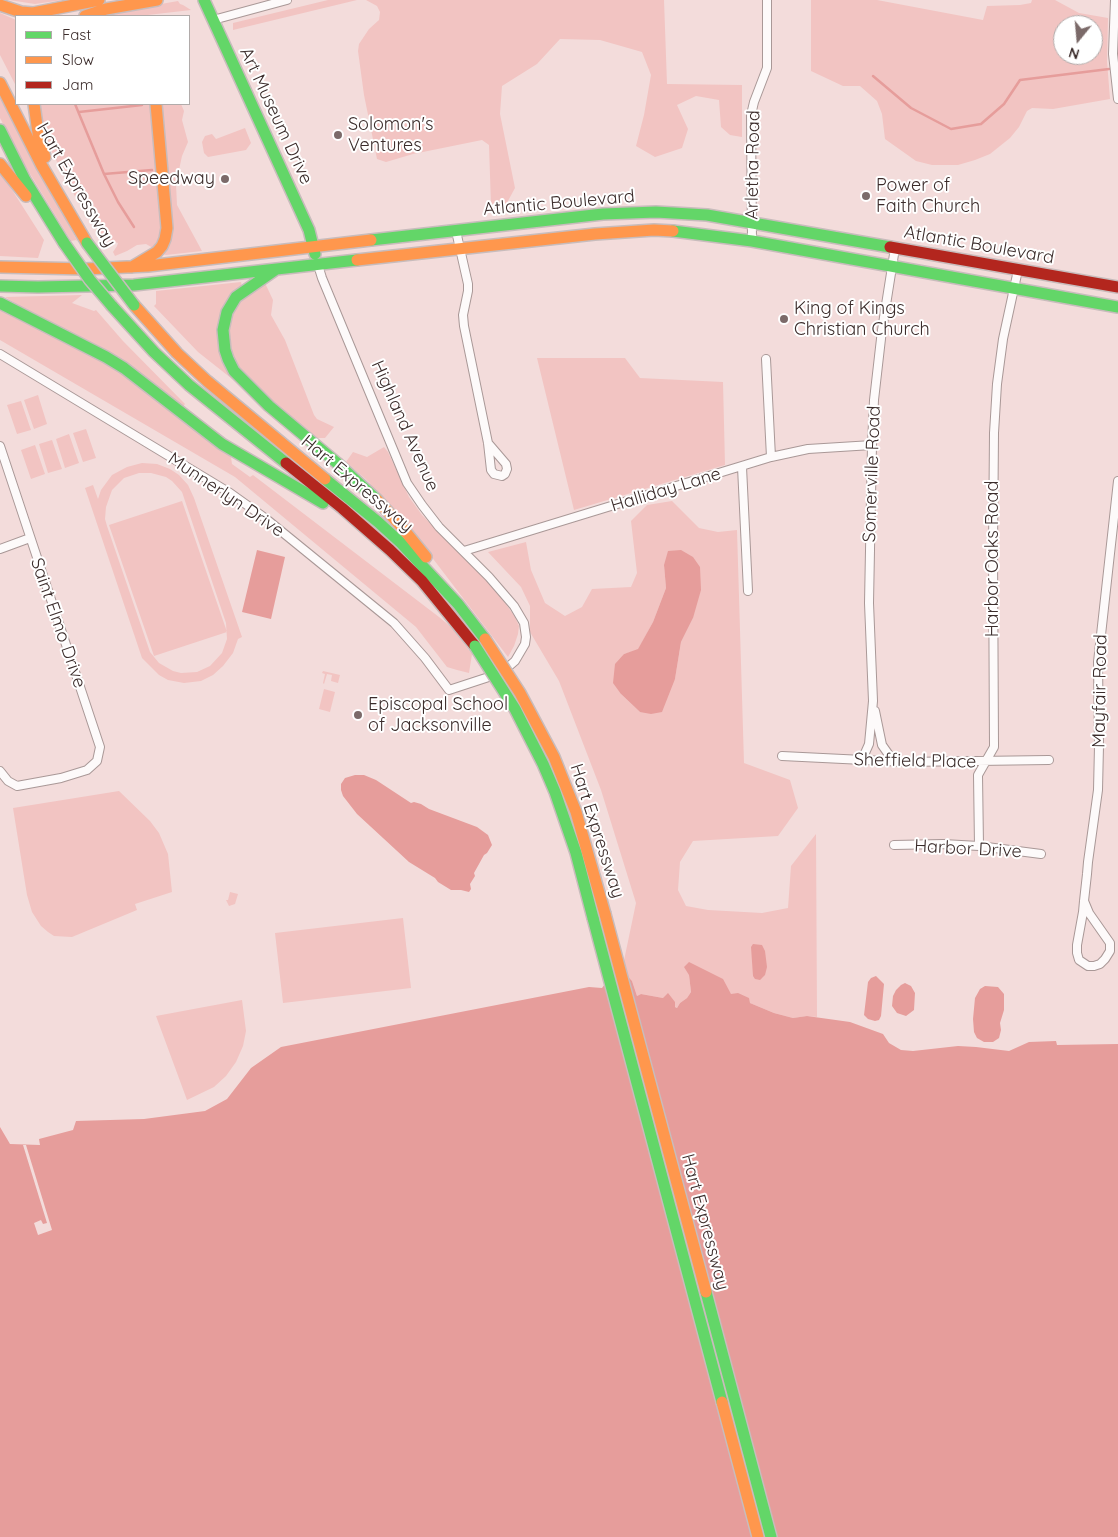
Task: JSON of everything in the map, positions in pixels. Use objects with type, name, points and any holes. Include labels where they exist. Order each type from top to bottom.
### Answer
[{"type":"main road","points":[[0,5],[21,12],[33,12],[99,0]]},
{"type":"main road","points":[[88,15],[106,9],[157,0]]},
{"type":"main road","name":"Art Museum Drive","points":[[204,0],[309,230],[314,248]]},
{"type":"main road","name":"Hart Expressway","points":[[0,84],[64,207],[87,243],[134,305],[177,353],[207,381],[378,522],[434,577],[458,604],[530,736],[555,792],[576,853],[758,1537]]},
{"type":"main road","points":[[34,105],[38,133],[64,207]]},
{"type":"main road","points":[[132,267],[157,252],[166,239],[167,228],[156,105]]},
{"type":"main road","name":"Hart Expressway","points":[[0,130],[25,180],[64,243],[90,280],[112,306],[154,352],[190,385],[373,534],[422,581],[480,643],[516,686],[542,732],[564,783],[585,841],[771,1537]]},
{"type":"main road","points":[[0,164],[64,243]]},
{"type":"main road","name":"Atlantic Boulevard","points":[[0,267],[67,269],[132,267],[628,213],[673,213],[707,215],[1118,287]]},
{"type":"main road","name":"Atlantic Boulevard","points":[[0,286],[134,285],[646,230],[687,232],[752,241],[1118,306]]},
{"type":"main road","name":"Highland Avenue","points":[[314,248],[318,265]]},
{"type":"main road","points":[[275,270],[243,290],[227,312],[223,330],[225,350],[234,371],[284,420],[337,463],[389,512],[433,566],[458,604]]},
{"type":"main road","points":[[0,303],[124,368],[222,444],[294,485],[373,534]]},
{"type":"street","points":[[213,20],[277,1],[287,0]]},
{"type":"street","name":"Arletha Road","points":[[752,241],[751,115],[767,68],[767,0]]},
{"type":"street","points":[[1115,0],[1113,54],[1118,99]]},
{"type":"street","points":[[456,231],[468,291],[463,315],[464,326],[488,443]]},
{"type":"street","name":"Somerville Road","points":[[859,760],[869,744],[873,702],[869,603],[872,445],[876,371],[895,248]]},
{"type":"street","name":"Highland Avenue","points":[[318,265],[407,483],[439,527],[489,576],[514,606],[524,624],[525,644],[515,661],[501,673],[449,690]]},
{"type":"street","name":"Harbor Oaks Road","points":[[979,846],[978,775],[994,747],[993,550],[996,394],[1003,339],[1018,270]]},
{"type":"street","name":"Munnerlyn Drive","points":[[0,354],[230,493],[265,518],[394,623],[425,658],[449,690]]},
{"type":"street","points":[[766,359],[771,457]]},
{"type":"street","name":"Halliday Lane","points":[[464,551],[771,457],[808,449],[872,445]]},
{"type":"street","name":"Saint Elmo Drive","points":[[0,446],[100,747],[97,761],[87,770],[61,778],[17,786],[8,781],[0,772]]},
{"type":"street","points":[[742,467],[748,591]]},
{"type":"street","name":"Mayfair Road","points":[[1084,901],[1089,913],[1110,943],[1110,951],[1105,959],[1100,964],[1094,966],[1084,964],[1080,960],[1076,945],[1084,901],[1098,790],[1098,662],[1118,482]]},
{"type":"street","points":[[0,549],[30,538]]},
{"type":"street","name":"Somerville Road","points":[[873,702],[882,745],[894,762]]},
{"type":"street","name":"Sheffield Place","points":[[782,756],[894,762],[1049,760]]},
{"type":"street","name":"Harbor Drive","points":[[894,846],[943,844],[979,846],[1041,854]]},
{"type":"shaded area","points":[[9,0],[63,0],[35,4]]},
{"type":"shaded area","points":[[328,0],[357,0],[233,30],[233,23]]},
{"type":"shaded area","points":[[366,0],[664,0],[667,84],[742,85],[742,137],[730,135],[721,127],[719,100],[696,96],[677,105],[688,129],[682,148],[655,157],[636,146],[651,75],[642,52],[600,40],[560,39],[537,64],[502,86],[500,114],[515,188],[503,210],[497,212],[491,205],[489,145],[482,140],[413,154],[386,162],[377,159],[364,95],[358,51],[359,44],[369,29],[379,20],[380,12],[377,6]]},
{"type":"shaded area","points":[[811,0],[877,0],[983,20],[987,6],[1020,5],[1031,3],[1032,0],[1055,0],[1079,13],[1091,15],[1053,15],[1053,65],[1103,65],[1103,17],[1108,18],[1107,61],[1110,99],[1053,109],[1032,108],[1027,111],[1019,127],[1010,138],[990,154],[958,165],[932,165],[916,161],[885,139],[882,114],[877,101],[860,86],[843,86],[811,71]]},
{"type":"shaded area","points":[[178,1],[191,10],[148,15],[102,15]]},
{"type":"shaded area","points":[[0,13],[15,20],[15,84],[0,55]]},
{"type":"shaded area","points":[[0,98],[78,242],[76,240],[71,241],[24,164],[0,118]]},
{"type":"shaded area","points":[[39,105],[152,105],[162,231],[153,248],[146,244],[137,245],[115,256],[113,252],[118,243],[103,240],[73,193],[42,130]]},
{"type":"shaded area","points":[[159,105],[181,105],[184,111],[182,120],[188,142],[182,156],[176,184],[177,205],[202,251],[161,254]]},
{"type":"shaded area","points":[[245,128],[251,143],[246,150],[208,157],[204,153],[202,142],[205,136],[212,134],[216,139]]},
{"type":"shaded area","points":[[0,171],[44,240],[38,258],[0,256]]},
{"type":"shaded area","points":[[241,282],[242,287],[226,306],[236,382],[198,352],[154,306],[156,304],[156,291]]},
{"type":"shaded area","points":[[265,283],[273,300],[271,315],[285,340],[314,415],[317,419],[334,427],[325,438],[312,438],[240,371],[227,342],[235,306]]},
{"type":"shaded area","points":[[82,295],[72,303],[94,311],[96,310],[123,341],[185,404],[182,408],[5,297]]},
{"type":"shaded area","points":[[0,308],[110,365],[231,457],[232,464],[250,477],[253,475],[439,617],[451,627],[472,654],[469,673],[447,667],[416,627],[235,477],[0,340]]},
{"type":"shaded area","points":[[537,358],[625,358],[640,378],[723,382],[725,465],[574,510]]},
{"type":"shaded area","points":[[38,395],[47,424],[34,429],[24,400]]},
{"type":"shaded area","points":[[21,401],[31,430],[17,434],[7,405]]},
{"type":"shaded area","points":[[86,429],[96,458],[83,462],[73,433]]},
{"type":"shaded area","points":[[69,434],[79,463],[65,468],[56,439]]},
{"type":"shaded area","points":[[52,440],[62,469],[48,473],[39,444]]},
{"type":"shaded area","points":[[35,445],[45,474],[31,479],[21,450]]},
{"type":"shaded area","points":[[384,447],[409,497],[422,515],[496,590],[515,617],[519,626],[518,634],[508,657],[421,543],[371,488],[370,483],[346,462],[353,452],[367,457]]},
{"type":"shaded area","points":[[142,463],[157,464],[170,469],[188,485],[194,498],[242,637],[238,639],[233,653],[223,666],[213,675],[201,681],[184,683],[168,680],[159,675],[142,658],[85,488],[93,485],[98,499],[101,490],[112,475],[127,467]],"holes":[[[139,473],[151,473],[166,477],[182,492],[226,623],[227,639],[222,653],[210,666],[197,672],[181,673],[173,671],[159,663],[150,652],[105,519],[106,507],[112,490],[124,478]]]},
{"type":"shaded area","points":[[182,501],[227,632],[154,656],[109,525]]},
{"type":"shaded area","points":[[672,501],[699,528],[718,532],[737,530],[744,763],[790,780],[798,808],[778,836],[693,841],[680,862],[678,890],[686,906],[708,910],[762,913],[788,908],[791,866],[816,834],[817,1017],[793,1018],[774,1013],[750,1003],[748,998],[731,994],[689,975],[691,992],[677,1008],[663,998],[641,994],[637,996],[632,981],[622,970],[636,903],[601,790],[559,681],[530,632],[530,606],[521,587],[488,552],[526,542],[531,570],[545,603],[565,616],[582,607],[592,589],[631,587],[637,573],[631,521],[647,505]],"holes":[[[664,565],[693,618],[681,642],[675,679],[640,712],[621,694],[624,654],[638,650],[653,622],[666,588]]]},
{"type":"shaded area","points":[[257,550],[285,557],[271,619],[242,612]]},
{"type":"shaded area","points":[[681,550],[693,557],[700,567],[701,590],[693,618],[681,642],[675,679],[662,712],[651,714],[640,712],[621,694],[613,683],[615,664],[624,654],[638,649],[653,622],[666,588],[664,565],[668,551]]},
{"type":"shaded area","points":[[323,671],[340,675],[338,683],[331,681],[332,675],[327,674],[324,684],[325,674],[322,673]]},
{"type":"shaded area","points":[[324,689],[335,692],[330,712],[319,709]]},
{"type":"shaded area","points":[[364,775],[376,780],[411,803],[421,804],[429,809],[477,827],[488,835],[492,845],[474,873],[475,876],[470,884],[471,889],[469,892],[451,890],[409,862],[357,814],[343,796],[341,790],[341,784],[345,778]]},
{"type":"shaded area","points":[[119,791],[150,821],[159,833],[168,854],[172,892],[135,904],[137,910],[72,937],[54,936],[41,926],[32,912],[27,895],[13,808]]},
{"type":"shaded area","points":[[230,892],[238,894],[235,904],[229,906],[226,900],[228,900]]},
{"type":"shaded area","points":[[403,918],[411,988],[283,1003],[275,933]]},
{"type":"shaded area","points":[[753,944],[762,945],[765,951],[767,967],[765,975],[760,980],[755,979],[753,976],[751,947]]},
{"type":"shaded area","points":[[689,962],[723,979],[731,994],[738,993],[749,998],[750,1003],[774,1013],[793,1018],[807,1016],[850,1022],[883,1034],[889,1043],[901,1050],[913,1051],[958,1046],[1009,1051],[1029,1042],[1056,1041],[1057,1045],[1118,1044],[1118,1537],[0,1537],[0,1127],[10,1144],[40,1145],[39,1139],[73,1130],[76,1121],[144,1119],[205,1111],[227,1099],[251,1068],[281,1047],[589,987],[602,988],[611,976],[622,970],[632,981],[637,996],[641,994],[663,998],[668,993],[677,1008],[691,992],[689,975],[684,967]]},
{"type":"shaded area","points":[[876,976],[884,984],[881,1016],[879,1020],[875,1021],[868,1019],[864,1015],[868,982]]},
{"type":"shaded area","points":[[905,983],[911,986],[915,993],[914,1010],[906,1016],[897,1013],[892,1006],[896,990]]},
{"type":"shaded area","points":[[985,986],[998,987],[1004,994],[1004,1010],[1000,1023],[1001,1030],[999,1038],[993,1042],[984,1042],[977,1038],[974,1032],[975,998],[980,989]]},
{"type":"shaded area","points":[[242,1000],[246,1031],[243,1046],[236,1062],[226,1076],[214,1087],[187,1100],[156,1016]]},
{"type":"pier","points":[[23,1145],[26,1145],[52,1230],[38,1235],[34,1223],[41,1220],[43,1224],[47,1223]]},
{"type":"waterway","points":[[873,76],[911,108],[951,129],[981,124],[1004,104],[1020,80],[1109,69]]},
{"type":"waterway","points":[[75,105],[104,174],[118,202],[134,227]]},
{"type":"waterway","points":[[79,112],[142,105]]},
{"type":"waterway","points":[[104,174],[152,170]]},
{"type":"traffic: fast","points":[[204,0],[309,230],[315,254]]},
{"type":"traffic: fast","points":[[0,130],[25,180],[64,243]]},
{"type":"traffic: fast","points":[[371,240],[603,214],[656,212],[707,215],[890,247]]},
{"type":"traffic: fast","points":[[673,231],[752,241],[1118,307]]},
{"type":"traffic: fast","points":[[64,243],[90,280],[112,306]]},
{"type":"traffic: fast","points":[[87,243],[134,305]]},
{"type":"traffic: fast","points":[[0,286],[134,285],[357,260]]},
{"type":"traffic: fast","points":[[275,270],[236,297],[227,312],[223,330],[228,359],[234,371],[269,406],[337,463],[377,500]]},
{"type":"traffic: fast","points":[[0,303],[124,368],[222,444],[323,503]]},
{"type":"traffic: fast","points":[[112,306],[154,352],[189,385],[286,463]]},
{"type":"traffic: fast","points":[[325,479],[401,543],[458,604],[485,639]]},
{"type":"traffic: fast","points":[[475,646],[515,709],[543,764],[555,792],[576,853],[593,918]]},
{"type":"traffic: fast","points":[[593,918],[722,1402]]},
{"type":"traffic: fast","points":[[706,1292],[771,1537]]},
{"type":"traffic: slow","points":[[0,5],[21,12],[33,13],[99,0]]},
{"type":"traffic: slow","points":[[88,15],[106,9],[157,0]]},
{"type":"traffic: slow","points":[[0,83],[42,166],[87,243]]},
{"type":"traffic: slow","points":[[34,105],[38,133],[45,157]]},
{"type":"traffic: slow","points":[[132,267],[157,252],[165,239],[167,228],[156,105]]},
{"type":"traffic: slow","points":[[0,164],[26,196]]},
{"type":"traffic: slow","points":[[357,260],[595,234],[654,230],[673,231]]},
{"type":"traffic: slow","points":[[0,267],[85,269],[148,266],[371,240]]},
{"type":"traffic: slow","points":[[134,305],[177,353],[207,381],[325,479]]},
{"type":"traffic: slow","points":[[377,500],[426,557]]},
{"type":"traffic: slow","points":[[485,639],[520,693],[554,757],[576,812],[605,914]]},
{"type":"traffic: slow","points":[[605,914],[706,1292]]},
{"type":"traffic: slow","points":[[722,1402],[758,1537]]},
{"type":"traffic: jam","points":[[890,247],[1118,287]]},
{"type":"traffic: jam","points":[[286,463],[390,550],[422,581],[475,646]]},
{"type":"place","name":"Solomon's Ventures","points":[[338,135]]},
{"type":"place","name":"Speedway","points":[[225,179]]},
{"type":"place","name":"Power of Faith Church","points":[[866,196]]},
{"type":"place","name":"King of Kings Christian Church","points":[[784,319]]},
{"type":"place","name":"Episcopal School of Jacksonville","points":[[358,715]]}]
